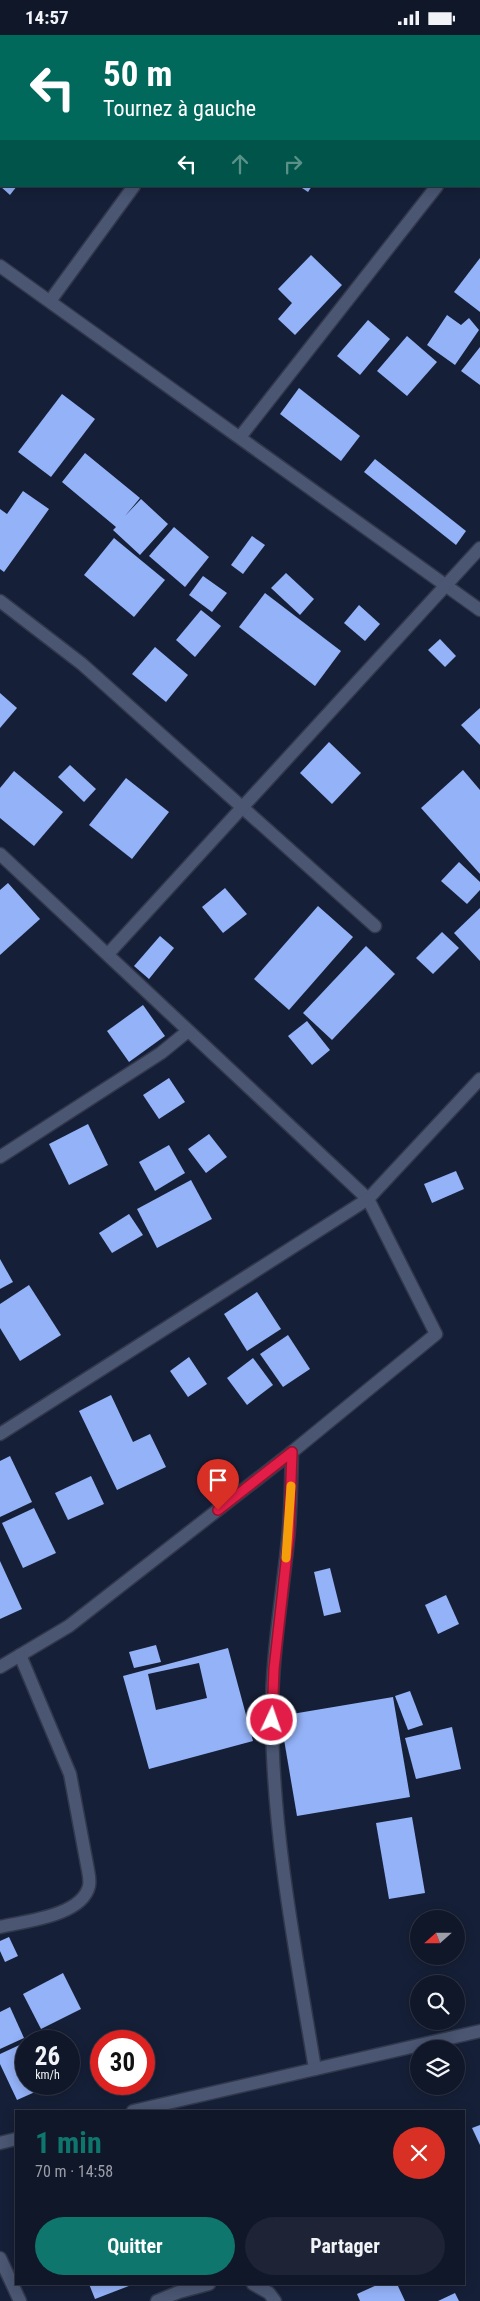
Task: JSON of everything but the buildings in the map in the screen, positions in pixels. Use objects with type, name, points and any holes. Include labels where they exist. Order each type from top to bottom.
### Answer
[{"type":"street","points":[[50,301],[133,187]]},
{"type":"street","points":[[240,437],[436,187]]},
{"type":"street","points":[[0,266],[480,610]]},
{"type":"street","points":[[108,954],[480,547]]},
{"type":"street","points":[[2,606],[82,664],[375,926]]},
{"type":"street","points":[[0,854],[368,1199],[436,1334],[292,1452],[69,1625],[0,1667]]},
{"type":"street","points":[[0,1157],[161,1053],[188,1031]]},
{"type":"street","points":[[0,1434],[368,1199],[480,1079]]},
{"type":"street","points":[[292,1452],[289,1536],[274,1669],[272,1720],[280,1835],[291,1919],[315,2069]]},
{"type":"street","points":[[0,1927],[60,1914],[83,1899],[89,1886],[88,1870],[70,1774],[20,1655]]},
{"type":"street","points":[[137,2110],[480,2031]]},
{"type":"street","points":[[0,2143],[15,2139]]},
{"type":"street","points":[[0,2259],[20,2301]]},
{"type":"street","points":[[157,2301],[179,2291],[205,2285]]},
{"type":"street","points":[[255,2285],[269,2293],[275,2301]]},
{"type":"slow traffic","points":[[286,1558],[291,1486]]},
{"type":"route","points":[[218,1510],[292,1452],[289,1536],[274,1669],[272,1720]]}]
